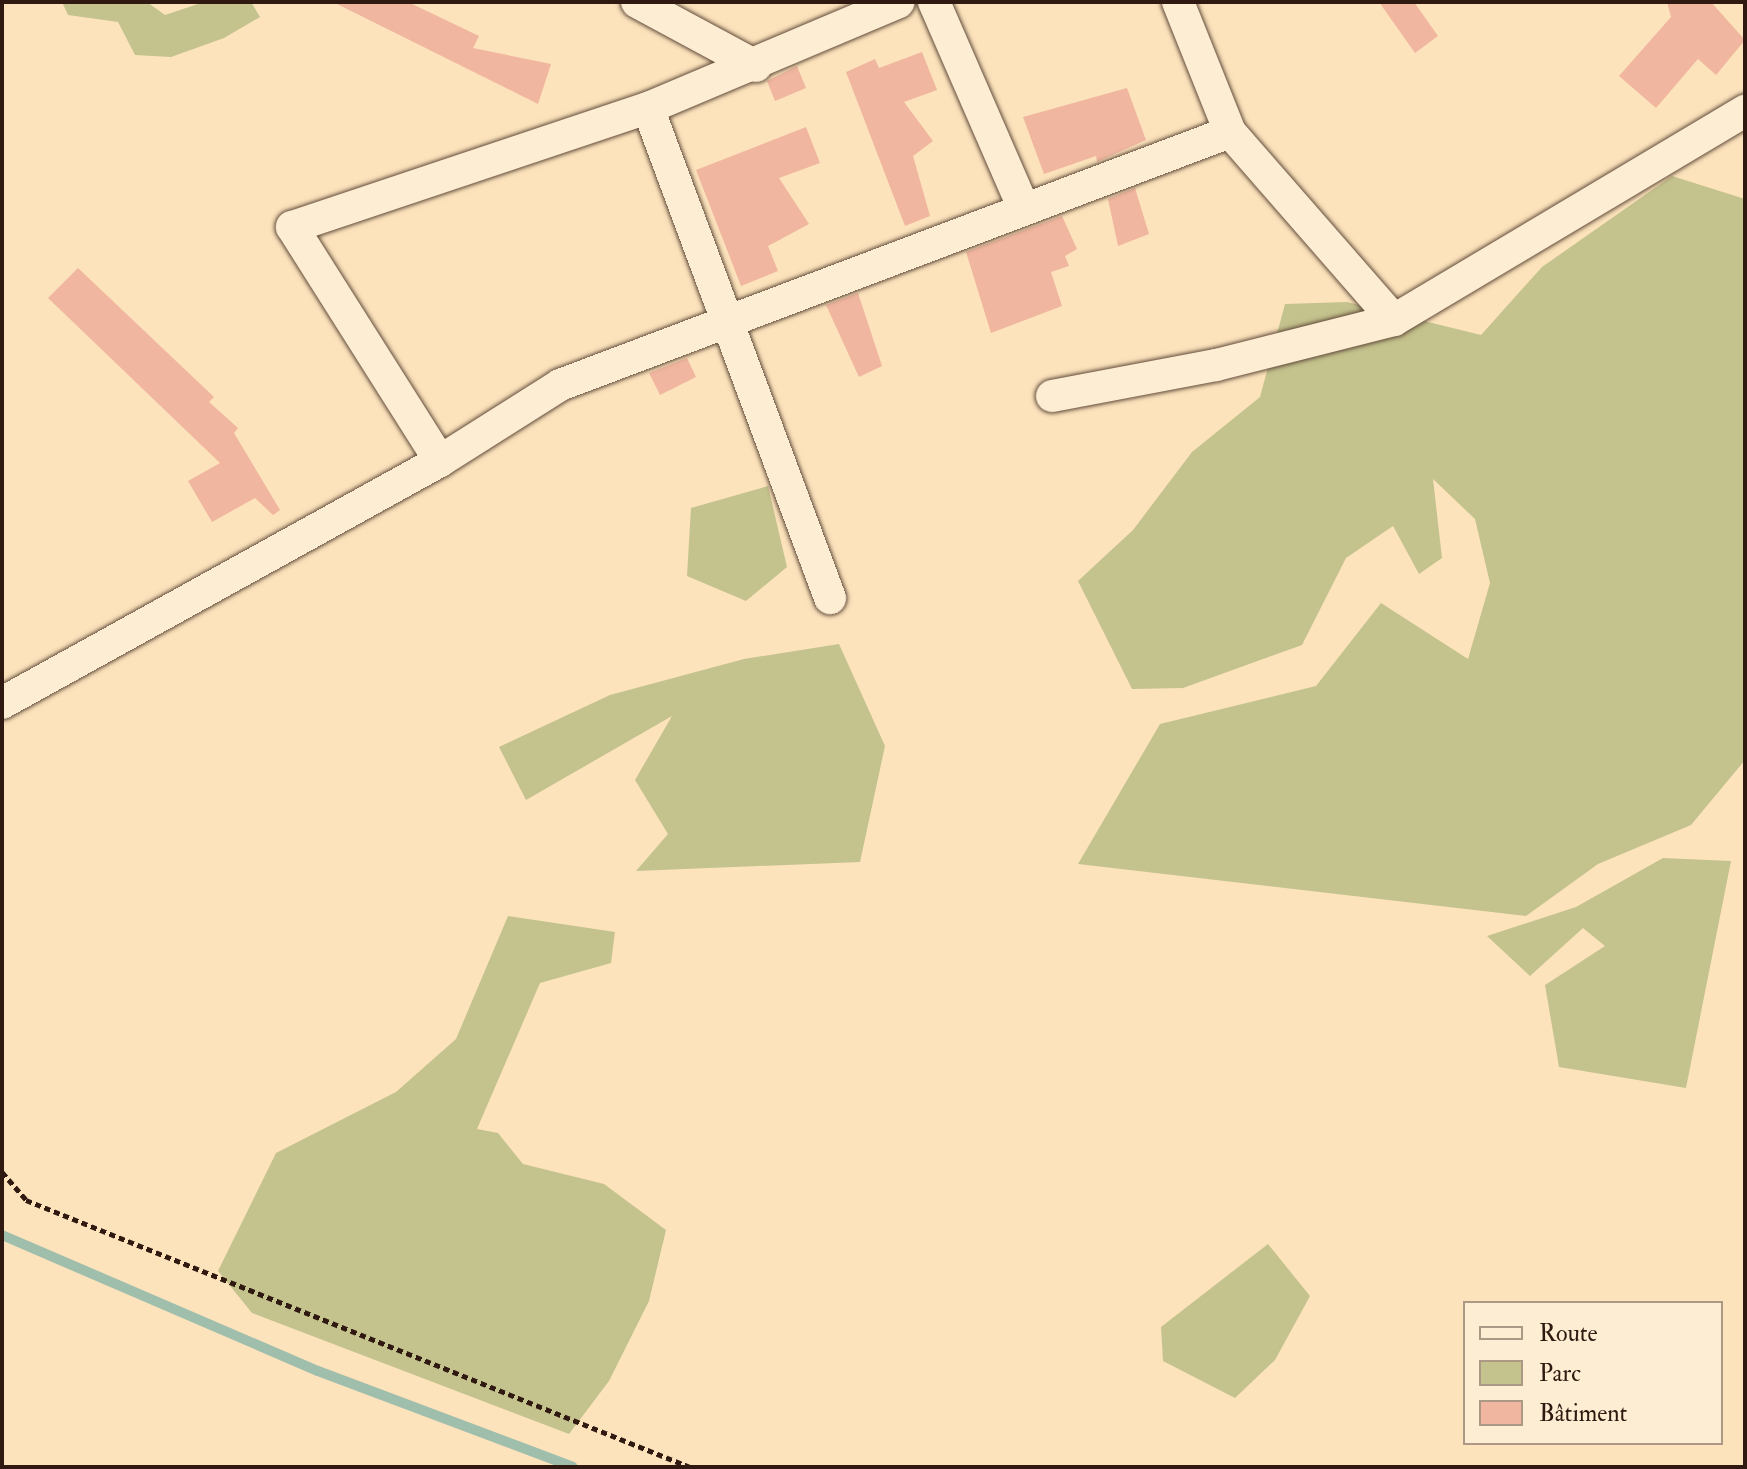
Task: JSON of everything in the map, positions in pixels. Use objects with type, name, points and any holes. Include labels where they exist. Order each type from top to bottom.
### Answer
[{"type":"street","points":[[637,2],[756,66]]},
{"type":"street","points":[[440,461],[292,227],[648,108],[756,66],[899,2]]},
{"type":"street","points":[[934,2],[1024,209]]},
{"type":"street","points":[[1178,2],[1230,132],[1394,320]]},
{"type":"street","points":[[648,108],[830,598]]},
{"type":"street","points":[[1052,396],[1216,365],[1394,320],[1745,111]]},
{"type":"street","points":[[2,703],[440,461],[560,385],[1230,132]]},
{"type":"path","points":[[2,1172],[26,1200],[690,1467]]},
{"type":"green space","points":[[62,2],[147,2],[165,15],[204,2],[251,2],[260,17],[224,38],[171,57],[135,55],[118,22],[68,15]]},
{"type":"green space","points":[[1672,176],[1745,199],[1745,760],[1691,825],[1598,864],[1526,916],[1078,864],[1160,724],[1316,686],[1381,603],[1468,659],[1490,583],[1475,519],[1433,479],[1442,558],[1419,574],[1393,526],[1346,558],[1302,645],[1183,688],[1132,689],[1078,581],[1133,530],[1192,452],[1260,397],[1285,304],[1347,302],[1481,335],[1542,267]]},
{"type":"green space","points":[[768,486],[787,567],[746,601],[687,576],[691,508]]},
{"type":"green space","points":[[839,644],[885,746],[860,862],[636,871],[668,834],[635,780],[672,716],[526,800],[499,747],[610,695],[744,659]]},
{"type":"green space","points":[[1663,858],[1731,861],[1686,1088],[1559,1067],[1545,985],[1605,946],[1583,928],[1530,976],[1487,936],[1576,907]]},
{"type":"green space","points":[[508,916],[615,932],[611,963],[540,983],[477,1129],[498,1133],[523,1164],[604,1184],[666,1230],[649,1301],[609,1381],[569,1434],[252,1313],[218,1271],[276,1153],[396,1092],[456,1039]]},
{"type":"green space","points":[[1268,1244],[1310,1296],[1275,1360],[1235,1398],[1163,1361],[1161,1327]]},
{"type":"building","points":[[333,2],[408,2],[479,36],[473,48],[551,64],[538,104]]},
{"type":"building","points":[[1379,2],[1414,2],[1438,36],[1415,53]]},
{"type":"building","points":[[1667,2],[1711,2],[1745,40],[1716,75],[1698,59],[1656,108],[1619,76],[1671,17]]},
{"type":"building","points":[[922,52],[937,90],[904,102],[933,141],[913,156],[930,216],[905,226],[846,72],[875,59],[879,68]]},
{"type":"building","points":[[797,66],[806,88],[775,101],[767,81]]},
{"type":"building","points":[[1127,88],[1146,140],[1097,162],[1096,156],[1044,174],[1023,117]]},
{"type":"building","points":[[806,127],[820,163],[779,178],[809,224],[768,246],[778,271],[741,286],[696,170]]},
{"type":"building","points":[[1135,188],[1149,234],[1118,246],[1108,199]]},
{"type":"building","points":[[1062,216],[1077,249],[1065,256],[1069,266],[1051,272],[1062,306],[991,333],[966,252]]},
{"type":"building","points":[[78,268],[214,397],[209,402],[238,428],[234,433],[280,510],[273,515],[255,498],[212,522],[188,481],[220,463],[48,298]]},
{"type":"building","points":[[858,293],[882,366],[859,377],[826,305]]},
{"type":"building","points":[[687,358],[696,377],[660,395],[649,373]]},
{"type":"waterway","points":[[2,1235],[318,1371],[573,1467]]}]
